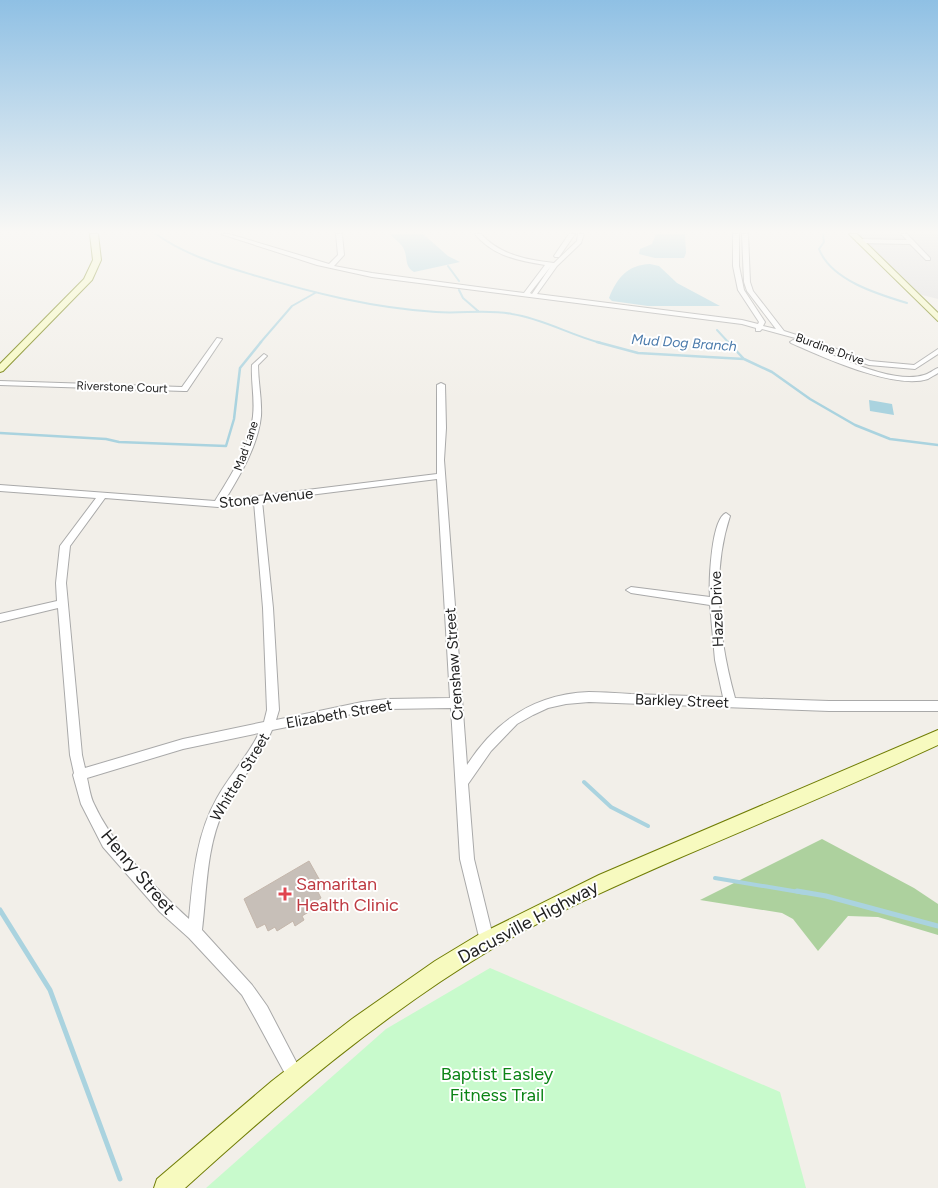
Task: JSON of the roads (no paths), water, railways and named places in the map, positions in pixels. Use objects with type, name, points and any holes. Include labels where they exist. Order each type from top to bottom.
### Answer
[{"type":"main road","points":[[0,369],[79,289]]},
{"type":"main road","points":[[909,289],[938,318]]},
{"type":"main road","name":"Dacusville Highway","points":[[166,1188],[295,1075],[418,983],[487,941],[584,891],[938,737]]},
{"type":"street","name":"Burdine Drive","points":[[482,289],[717,320],[727,325],[781,332],[869,363],[886,366],[915,367],[938,351]]},
{"type":"street","points":[[525,295],[530,289]]},
{"type":"street","points":[[533,296],[537,289]]},
{"type":"street","points":[[741,290],[750,290],[781,332]]},
{"type":"street","points":[[741,290],[762,322],[759,328]]},
{"type":"street","name":"Burdine Drive","points":[[759,328],[842,364],[884,375],[916,378],[934,374],[938,370]]},
{"type":"street","name":"Riverstone Court","points":[[0,383],[184,389],[219,339]]},
{"type":"street","name":"Mad Lane","points":[[218,504],[236,477],[256,423],[255,365],[264,356]]},
{"type":"street","name":"Crenshaw Street","points":[[441,386],[441,476],[467,859],[487,941]]},
{"type":"street","name":"Stone Avenue","points":[[0,488],[218,504],[441,476]]},
{"type":"street","name":"Henry Street","points":[[102,496],[65,546],[61,583],[79,775],[87,804],[108,843],[165,907],[194,933],[247,990],[295,1075]]},
{"type":"street","name":"Whitten Street","points":[[194,933],[202,851],[214,815],[243,766],[264,740],[270,726],[273,710],[271,647],[258,500]]},
{"type":"street","name":"Hazel Drive","points":[[726,516],[720,528],[716,556],[716,602],[718,648],[730,702]]},
{"type":"street","points":[[631,590],[716,602]]},
{"type":"street","points":[[0,618],[63,603]]},
{"type":"street","name":"Barkley Street","points":[[462,783],[480,754],[507,725],[534,706],[562,698],[589,697],[829,706],[938,706]]},
{"type":"street","name":"Elizabeth Street","points":[[79,775],[183,744],[270,726],[387,704],[456,703]]},
{"type":"water","points":[[613,289],[689,289],[720,306],[648,306],[612,301],[609,298]]},
{"type":"water","points":[[869,400],[892,404],[894,415],[870,411]]},
{"type":"waterway","name":"Mud Dog Branch","points":[[304,289],[366,303],[413,310],[493,312],[524,316],[601,343]]},
{"type":"waterway","points":[[868,289],[907,303]]},
{"type":"waterway","points":[[459,290],[463,298],[478,311]]},
{"type":"waterway","points":[[260,343],[292,306],[315,293]]},
{"type":"waterway","points":[[717,330],[729,343]]},
{"type":"waterway","points":[[0,433],[106,439],[119,442],[226,446],[234,419],[240,368],[261,342]]},
{"type":"waterway","name":"Mud Dog Branch","points":[[597,342],[638,353],[744,359],[772,372],[810,399],[855,425],[890,439],[938,445]]},
{"type":"waterway","points":[[728,342],[743,358]]},
{"type":"waterway","points":[[584,782],[611,807],[648,826]]},
{"type":"waterway","points":[[715,878],[805,893]]},
{"type":"waterway","points":[[797,891],[826,896],[938,926]]},
{"type":"waterway","points":[[0,910],[50,990],[120,1179]]},
{"type":"place","name":"Samaritan Health Clinic","points":[[285,894]]},
{"type":"park label","name":"Baptist Easley Fitness Trail","points":[[497,1084]]}]
